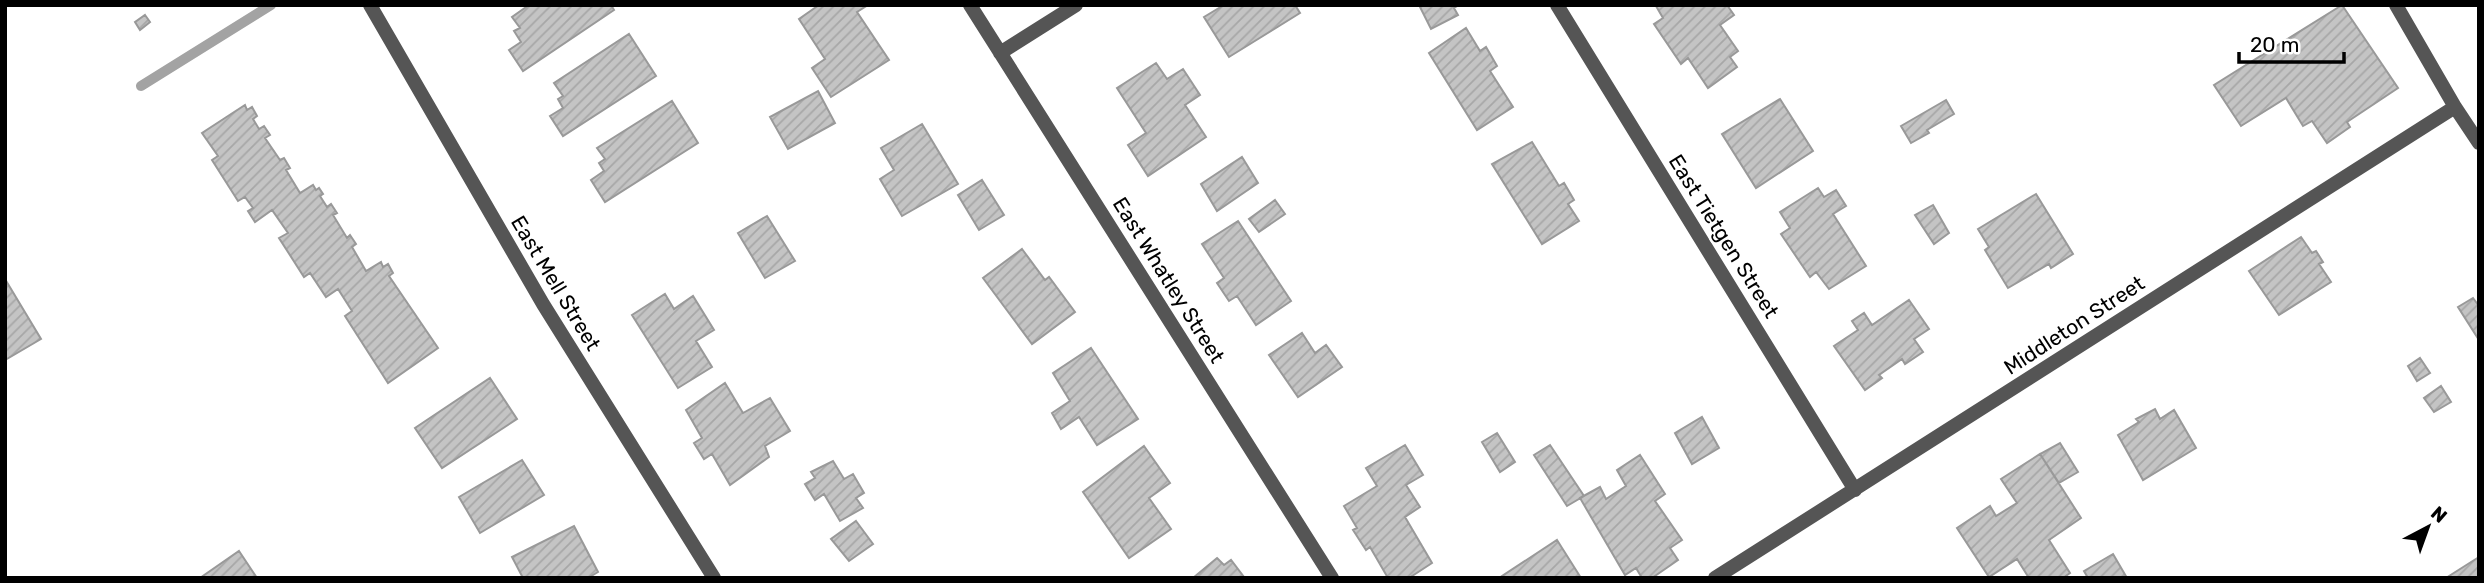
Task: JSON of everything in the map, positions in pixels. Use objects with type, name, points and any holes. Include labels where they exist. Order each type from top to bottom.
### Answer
[{"type":"street","name":"East Mell Street","points":[[370,5],[543,304],[714,578]]},
{"type":"street","name":"East Whatley Street","points":[[970,5],[1332,578]]},
{"type":"street","points":[[1000,53],[1076,5]]},
{"type":"street","name":"East Tietgen Street","points":[[1558,5],[1855,489]]},
{"type":"street","points":[[2396,5],[2479,143]]},
{"type":"street","name":"Middleton Street","points":[[1716,578],[2455,107]]},
{"type":"building","points":[[529,5],[611,5],[614,10],[523,71],[509,50],[521,42],[514,31],[520,28],[512,17]]},
{"type":"building","points":[[819,5],[868,5],[857,12],[889,60],[831,97],[812,68],[825,59],[799,19]]},
{"type":"building","points":[[1224,5],[1295,5],[1300,13],[1229,57],[1204,17]]},
{"type":"building","points":[[1419,5],[1459,5],[1454,8],[1458,15],[1431,29]]},
{"type":"building","points":[[1727,5],[1734,15],[1720,25],[1738,51],[1730,57],[1737,67],[1708,88],[1688,58],[1681,64],[1654,24],[1663,18],[1656,6]]},
{"type":"building","points":[[2342,5],[2398,88],[2347,122],[2350,127],[2327,143],[2312,121],[2303,126],[2286,98],[2241,126],[2214,85]]},
{"type":"building","points":[[145,15],[150,22],[140,30],[135,22]]},
{"type":"building","points":[[1466,28],[1480,51],[1486,47],[1497,66],[1490,71],[1513,107],[1477,130],[1429,53]]},
{"type":"building","points":[[629,34],[656,76],[563,136],[550,116],[563,108],[558,99],[563,96],[554,83]]},
{"type":"building","points":[[1156,63],[1167,79],[1183,69],[1200,95],[1185,105],[1206,137],[1148,176],[1128,145],[1146,133],[1117,88]]},
{"type":"building","points":[[818,91],[835,123],[788,149],[770,117]]},
{"type":"building","points":[[1780,99],[1813,151],[1756,188],[1722,134]]},
{"type":"building","points":[[1946,100],[1954,114],[1911,143],[1901,126]]},
{"type":"building","points":[[672,101],[698,143],[605,202],[591,180],[604,171],[599,163],[605,159],[597,148]]},
{"type":"building","points":[[245,105],[247,110],[252,107],[257,116],[253,119],[259,129],[264,126],[270,135],[265,138],[280,160],[284,158],[290,168],[286,170],[300,193],[313,185],[323,194],[320,196],[327,207],[331,204],[337,213],[333,215],[347,238],[350,235],[356,244],[352,247],[366,271],[381,262],[383,267],[388,264],[393,273],[389,276],[438,348],[388,383],[345,316],[352,311],[338,289],[326,297],[310,273],[304,277],[279,238],[288,233],[272,210],[255,222],[248,211],[253,208],[245,197],[238,201],[212,160],[218,156],[202,133]]},
{"type":"building","points":[[922,124],[958,184],[902,216],[880,179],[894,170],[881,148]]},
{"type":"building","points":[[1532,142],[1559,186],[1564,183],[1574,200],[1568,204],[1579,221],[1542,244],[1492,164]]},
{"type":"building","points":[[1242,157],[1258,183],[1217,211],[1201,184]]},
{"type":"building","points":[[982,180],[1004,215],[979,230],[958,195]]},
{"type":"building","points":[[1818,188],[1824,197],[1836,190],[1846,206],[1833,214],[1866,266],[1829,289],[1816,272],[1810,277],[1781,234],[1790,228],[1780,212]]},
{"type":"building","points":[[2036,194],[2073,254],[2051,268],[2049,264],[2008,288],[1985,250],[1989,247],[1978,229]]},
{"type":"building","points":[[1275,200],[1285,214],[1259,232],[1249,219]]},
{"type":"building","points":[[1933,205],[1949,233],[1934,244],[1915,215]]},
{"type":"building","points":[[767,216],[795,261],[765,278],[738,233]]},
{"type":"building","points":[[1238,221],[1291,301],[1256,325],[1237,296],[1229,301],[1217,283],[1224,278],[1202,244]]},
{"type":"building","points":[[2301,237],[2312,253],[2316,251],[2323,262],[2319,264],[2331,282],[2279,315],[2249,271]]},
{"type":"building","points":[[1022,249],[1045,280],[1049,277],[1075,312],[1032,344],[983,278]]},
{"type":"building","points":[[5,279],[41,339],[5,360]]},
{"type":"building","points":[[665,294],[674,309],[693,296],[714,330],[696,341],[712,367],[678,388],[632,315]]},
{"type":"building","points":[[2473,298],[2479,306],[2479,340],[2458,307]]},
{"type":"building","points":[[1909,300],[1929,329],[1914,339],[1923,352],[1905,364],[1902,359],[1879,375],[1882,378],[1865,390],[1834,346],[1858,330],[1852,321],[1864,313],[1872,325]]},
{"type":"building","points":[[1302,333],[1315,353],[1326,345],[1342,367],[1298,397],[1269,355]]},
{"type":"building","points":[[1091,348],[1138,419],[1097,445],[1079,417],[1061,429],[1052,413],[1070,401],[1053,373]]},
{"type":"building","points":[[2420,358],[2430,373],[2417,381],[2408,366]]},
{"type":"building","points":[[490,378],[517,419],[442,468],[415,428]]},
{"type":"building","points":[[725,383],[743,413],[770,398],[790,431],[765,446],[769,457],[730,485],[712,454],[704,459],[694,443],[702,438],[686,410]]},
{"type":"building","points":[[2441,386],[2451,402],[2434,412],[2424,398]]},
{"type":"building","points":[[2155,409],[2160,419],[2174,410],[2196,448],[2143,480],[2118,435],[2139,422],[2136,419]]},
{"type":"building","points":[[1702,417],[1719,448],[1692,464],[1675,433]]},
{"type":"building","points":[[1497,433],[1515,462],[1500,472],[1482,442]]},
{"type":"building","points":[[2060,443],[2078,472],[2059,483],[2040,454]]},
{"type":"building","points":[[1405,445],[1423,475],[1406,485],[1420,507],[1405,517],[1432,563],[1409,578],[1388,578],[1370,547],[1366,550],[1353,530],[1357,528],[1344,506],[1377,486],[1366,468]]},
{"type":"building","points":[[1550,445],[1584,496],[1567,506],[1534,455]]},
{"type":"building","points":[[1144,446],[1170,483],[1149,498],[1171,529],[1129,558],[1083,492]]},
{"type":"building","points":[[2040,454],[2081,518],[2049,540],[2070,573],[2063,578],[2029,578],[2017,559],[1989,577],[1957,528],[1990,506],[1996,516],[2017,503],[2001,479]]},
{"type":"building","points":[[1640,455],[1665,494],[1655,501],[1682,540],[1670,548],[1678,560],[1652,578],[1642,578],[1636,568],[1625,575],[1580,498],[1600,487],[1606,499],[1626,486],[1617,470]]},
{"type":"building","points":[[522,460],[544,495],[480,533],[459,497]]},
{"type":"building","points":[[833,461],[844,479],[853,474],[864,493],[856,498],[863,508],[840,521],[824,494],[815,500],[805,484],[815,478],[811,472]]},
{"type":"building","points":[[856,521],[873,544],[849,561],[831,539]]},
{"type":"building","points":[[574,526],[598,572],[588,578],[523,578],[512,557]]},
{"type":"building","points":[[1557,540],[1581,578],[1499,578]]},
{"type":"building","points":[[239,551],[257,578],[200,578]]},
{"type":"building","points":[[2113,554],[2127,578],[2088,578],[2084,571]]},
{"type":"building","points":[[2479,557],[2479,578],[2446,578]]},
{"type":"building","points":[[1217,558],[1224,565],[1231,560],[1244,577],[1193,578]]},
{"type":"waterway","points":[[141,86],[271,5]]}]
